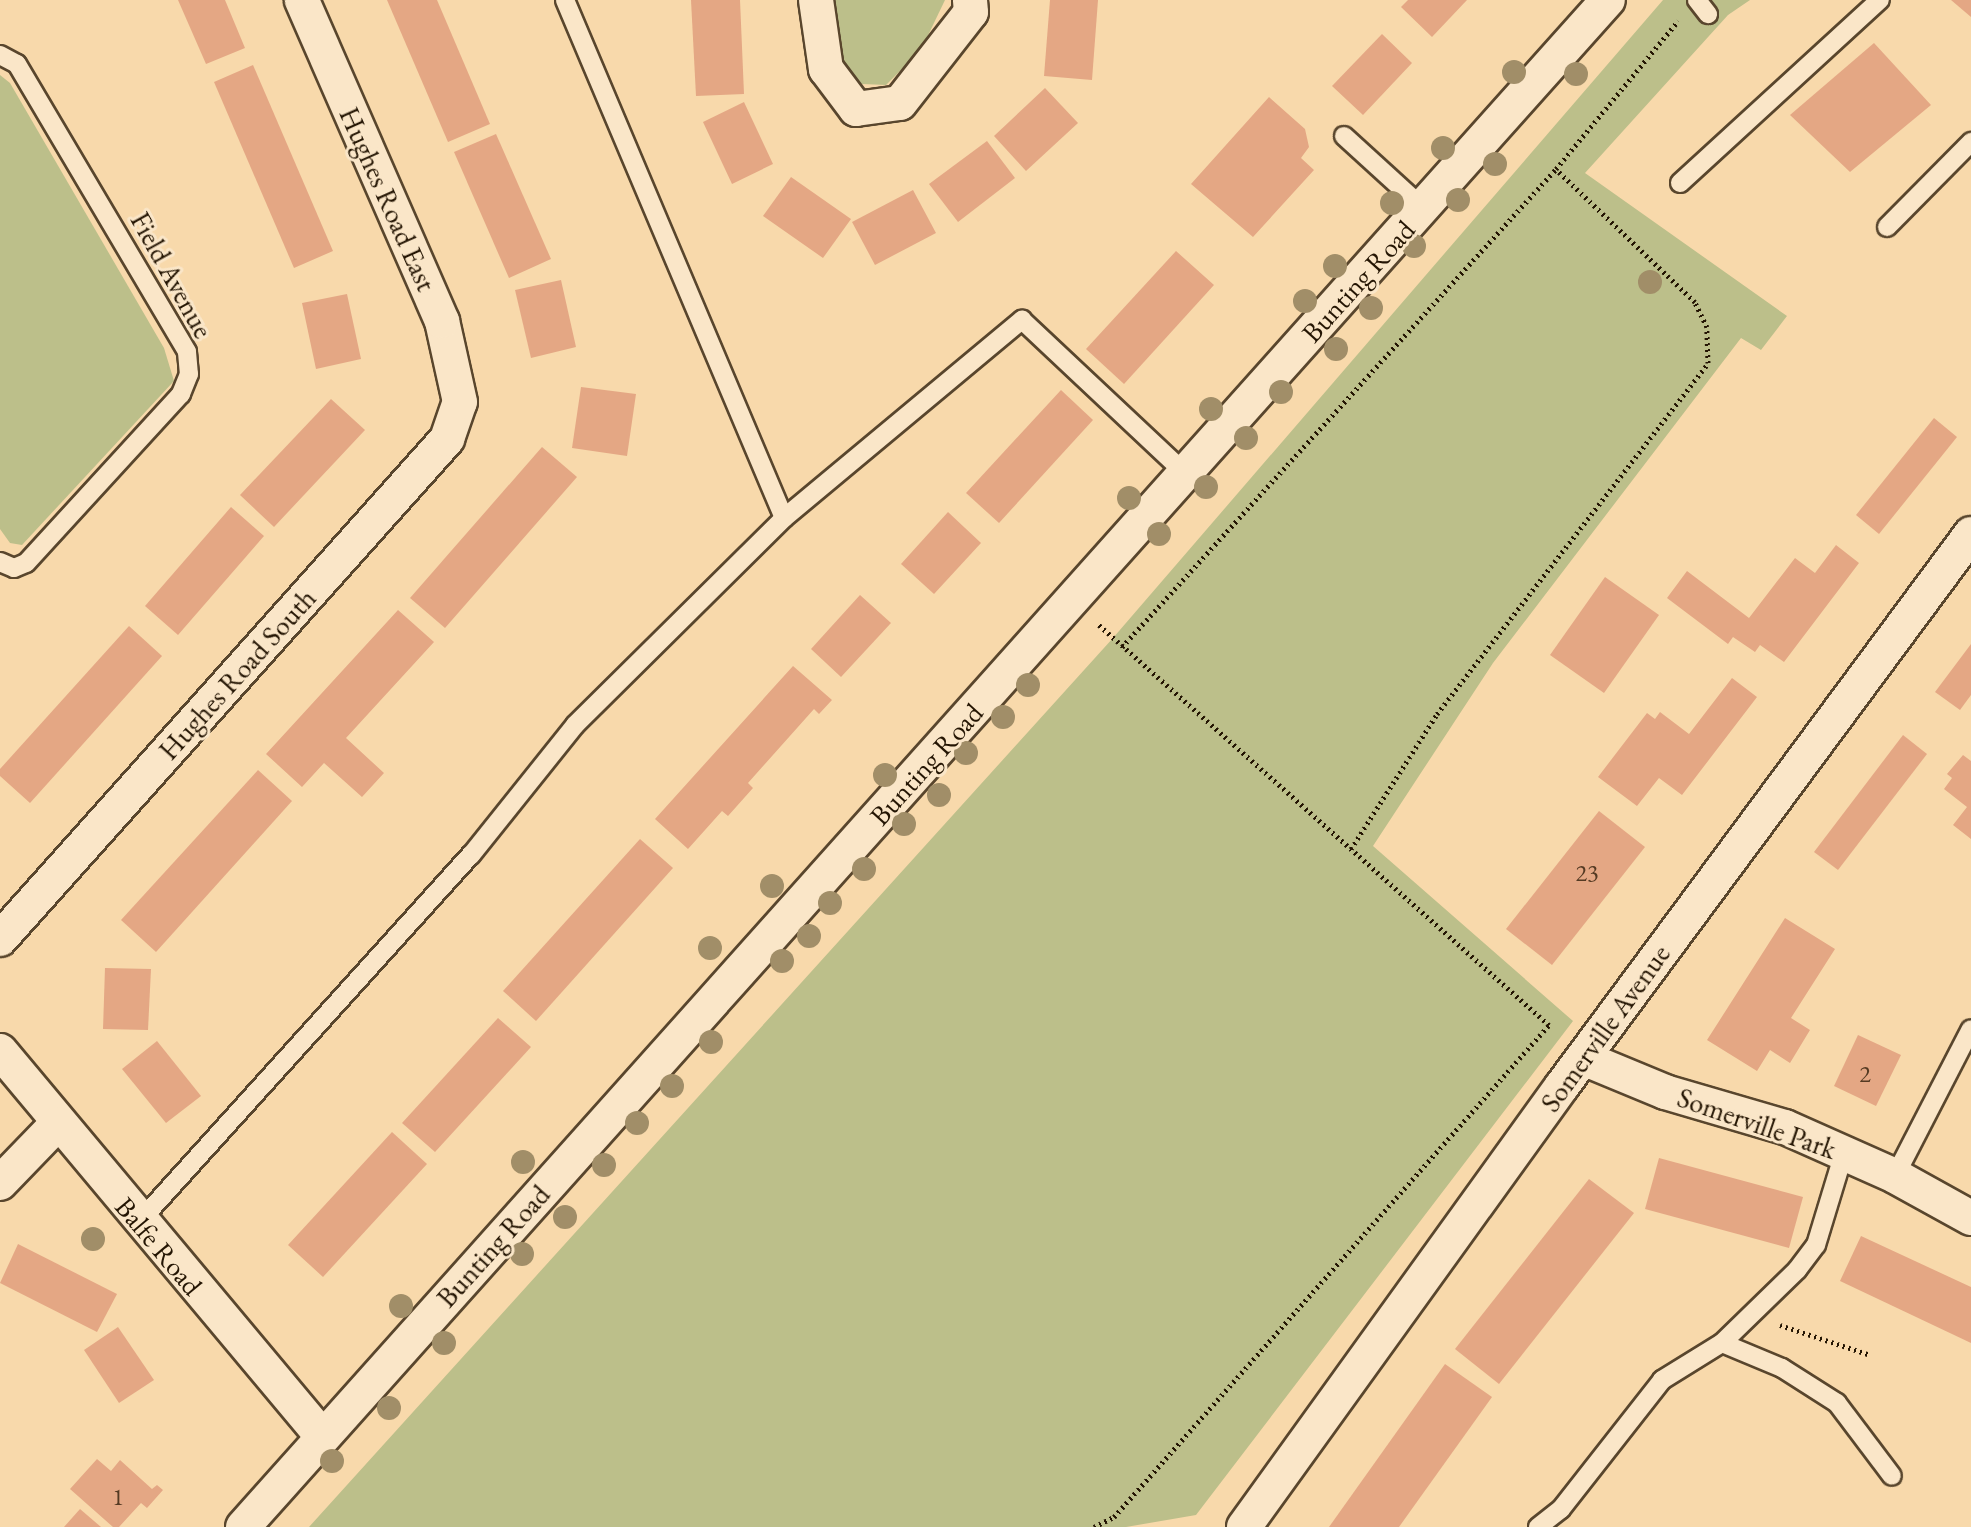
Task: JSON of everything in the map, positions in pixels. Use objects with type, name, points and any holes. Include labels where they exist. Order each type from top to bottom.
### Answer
[{"type":"street","name":"Hughes Road East","points":[[302,0],[442,321],[460,402]]},
{"type":"street","points":[[816,0],[826,69],[856,109],[900,103],[971,12],[970,0]]},
{"type":"street","name":"Bunting Road","points":[[243,1527],[1608,0]]},
{"type":"street","name":"Hughes Road South","points":[[0,939],[447,439],[460,402]]},
{"type":"street","name":"Somerville Avenue","points":[[1244,1527],[1583,1058],[1971,534]]},
{"type":"street","name":"Balfe Road","points":[[0,1051],[57,1124],[322,1436]]},
{"type":"street","name":"Somerville Park","points":[[1583,1058],[1665,1092],[1785,1127],[1895,1176],[1971,1218]]},
{"type":"street","points":[[0,1183],[57,1124]]},
{"type":"lane","points":[[565,0],[784,518]]},
{"type":"lane","points":[[1680,183],[1880,0]]},
{"type":"lane","name":"Field Avenue","points":[[0,55],[17,64],[187,352],[189,374],[181,394],[26,563],[14,568],[0,562]]},
{"type":"lane","points":[[1344,136],[1423,208]]},
{"type":"lane","points":[[1887,227],[1971,142]]},
{"type":"lane","points":[[139,1222],[471,855],[575,725],[784,518],[1022,320],[1185,473]]},
{"type":"lane","points":[[1895,1176],[1971,1029]]},
{"type":"lane","points":[[1538,1527],[1561,1509],[1662,1380],[1722,1343],[1816,1245],[1844,1153]]},
{"type":"lane","points":[[1722,1343],[1782,1368],[1837,1403],[1892,1476]]},
{"type":"path","points":[[1122,647],[1556,169],[1697,8]]},
{"type":"path","points":[[1351,849],[1437,714],[1708,363],[1707,327],[1695,302],[1556,169]]},
{"type":"path","points":[[1094,1527],[1114,1517],[1549,1025],[1095,622]]},
{"type":"path","points":[[1751,1315],[1870,1355]]},
{"type":"green space","points":[[824,0],[945,0],[921,50],[886,85],[862,84],[844,71]]},
{"type":"green space","points":[[1663,0],[1750,0],[1728,15],[1585,173],[1787,316],[1761,350],[1741,338],[1493,663],[1373,846],[1573,1021],[1196,1515],[1126,1527],[309,1527],[1113,638]]},
{"type":"green space","points":[[0,75],[10,83],[164,348],[174,381],[22,545],[10,543],[0,529]]},
{"type":"building","points":[[178,0],[225,0],[245,48],[206,64]]},
{"type":"building","points":[[387,0],[437,0],[490,124],[448,142]]},
{"type":"building","points":[[691,0],[740,0],[744,94],[696,96]]},
{"type":"building","points":[[1050,0],[1098,0],[1092,80],[1044,76]]},
{"type":"building","points":[[1408,0],[1467,0],[1432,37],[1401,7]]},
{"type":"building","points":[[1951,0],[1971,0],[1971,17]]},
{"type":"building","points":[[1382,34],[1412,63],[1363,115],[1332,86]]},
{"type":"building","points":[[1874,43],[1931,105],[1850,172],[1790,115]]},
{"type":"building","points":[[253,65],[333,251],[294,268],[214,82]]},
{"type":"building","points":[[1045,88],[1078,123],[1026,171],[994,136]]},
{"type":"building","points":[[1269,97],[1305,129],[1309,147],[1301,158],[1314,170],[1253,237],[1191,184]]},
{"type":"building","points":[[744,102],[773,164],[732,184],[703,122]]},
{"type":"building","points":[[496,134],[551,259],[509,278],[454,152]]},
{"type":"building","points":[[987,141],[1015,178],[958,222],[929,184]]},
{"type":"building","points":[[791,177],[851,219],[823,258],[763,216]]},
{"type":"building","points":[[913,190],[936,233],[875,265],[852,222]]},
{"type":"building","points":[[1176,251],[1214,285],[1124,384],[1086,349]]},
{"type":"building","points":[[561,280],[576,347],[531,358],[515,290]]},
{"type":"building","points":[[347,294],[361,359],[316,369],[302,303]]},
{"type":"building","points":[[581,387],[636,394],[627,456],[572,448]]},
{"type":"building","points":[[1061,390],[1093,420],[999,523],[966,493]]},
{"type":"building","points":[[331,399],[365,430],[274,527],[240,495]]},
{"type":"building","points":[[1934,418],[1957,437],[1879,534],[1856,515]]},
{"type":"building","points":[[542,447],[577,477],[445,628],[410,598]]},
{"type":"building","points":[[231,507],[264,536],[178,635],[145,606]]},
{"type":"building","points":[[948,512],[981,543],[934,594],[901,564]]},
{"type":"building","points":[[1836,545],[1859,563],[1784,662],[1760,645],[1755,652],[1733,637],[1728,644],[1667,598],[1687,571],[1749,618],[1795,558],[1815,573]]},
{"type":"building","points":[[1605,577],[1659,615],[1604,693],[1550,655]]},
{"type":"building","points":[[860,595],[891,623],[841,677],[811,649]]},
{"type":"building","points":[[398,610],[434,642],[346,738],[384,773],[362,797],[324,763],[302,787],[266,754]]},
{"type":"building","points":[[129,626],[162,656],[30,803],[0,776],[0,769]]},
{"type":"building","points":[[1971,644],[1971,695],[1960,710],[1935,692]]},
{"type":"building","points":[[793,666],[832,700],[819,714],[814,709],[748,783],[753,788],[728,816],[722,811],[688,849],[655,819]]},
{"type":"building","points":[[1732,678],[1757,697],[1682,795],[1659,778],[1637,806],[1598,777],[1647,713],[1655,719],[1660,712],[1689,734]]},
{"type":"building","points":[[1903,735],[1927,754],[1838,870],[1814,852]]},
{"type":"building","points":[[1963,755],[1971,761],[1971,839],[1953,825],[1967,807],[1944,789],[1952,778],[1947,774]]},
{"type":"building","points":[[258,770],[292,801],[156,952],[121,920]]},
{"type":"building","points":[[1599,811],[1645,847],[1552,965],[1506,929]]},
{"type":"building","points":[[640,839],[673,868],[536,1021],[503,991]]},
{"type":"building","points":[[1785,918],[1835,949],[1791,1018],[1810,1030],[1790,1063],[1770,1050],[1757,1071],[1707,1040]]},
{"type":"building","points":[[105,968],[151,969],[148,1030],[103,1029]]},
{"type":"building","points":[[498,1018],[531,1047],[435,1152],[402,1123]]},
{"type":"building","points":[[1858,1035],[1901,1055],[1876,1106],[1834,1086]]},
{"type":"building","points":[[157,1041],[201,1096],[166,1123],[122,1069]]},
{"type":"building","points":[[392,1132],[427,1164],[323,1277],[288,1245]]},
{"type":"building","points":[[1659,1158],[1803,1197],[1789,1248],[1645,1209]]},
{"type":"building","points":[[1589,1179],[1634,1213],[1499,1384],[1455,1349]]},
{"type":"building","points":[[1861,1236],[1971,1287],[1971,1343],[1840,1281]]},
{"type":"building","points":[[18,1244],[117,1294],[97,1332],[0,1283]]},
{"type":"building","points":[[118,1327],[154,1380],[119,1403],[84,1350]]},
{"type":"building","points":[[1445,1364],[1492,1397],[1399,1527],[1329,1527]]},
{"type":"building","points":[[97,1459],[111,1471],[120,1460],[152,1489],[157,1485],[163,1490],[147,1508],[141,1503],[119,1527],[113,1527],[70,1489]]},
{"type":"building","points":[[80,1509],[101,1527],[64,1527]]}]
